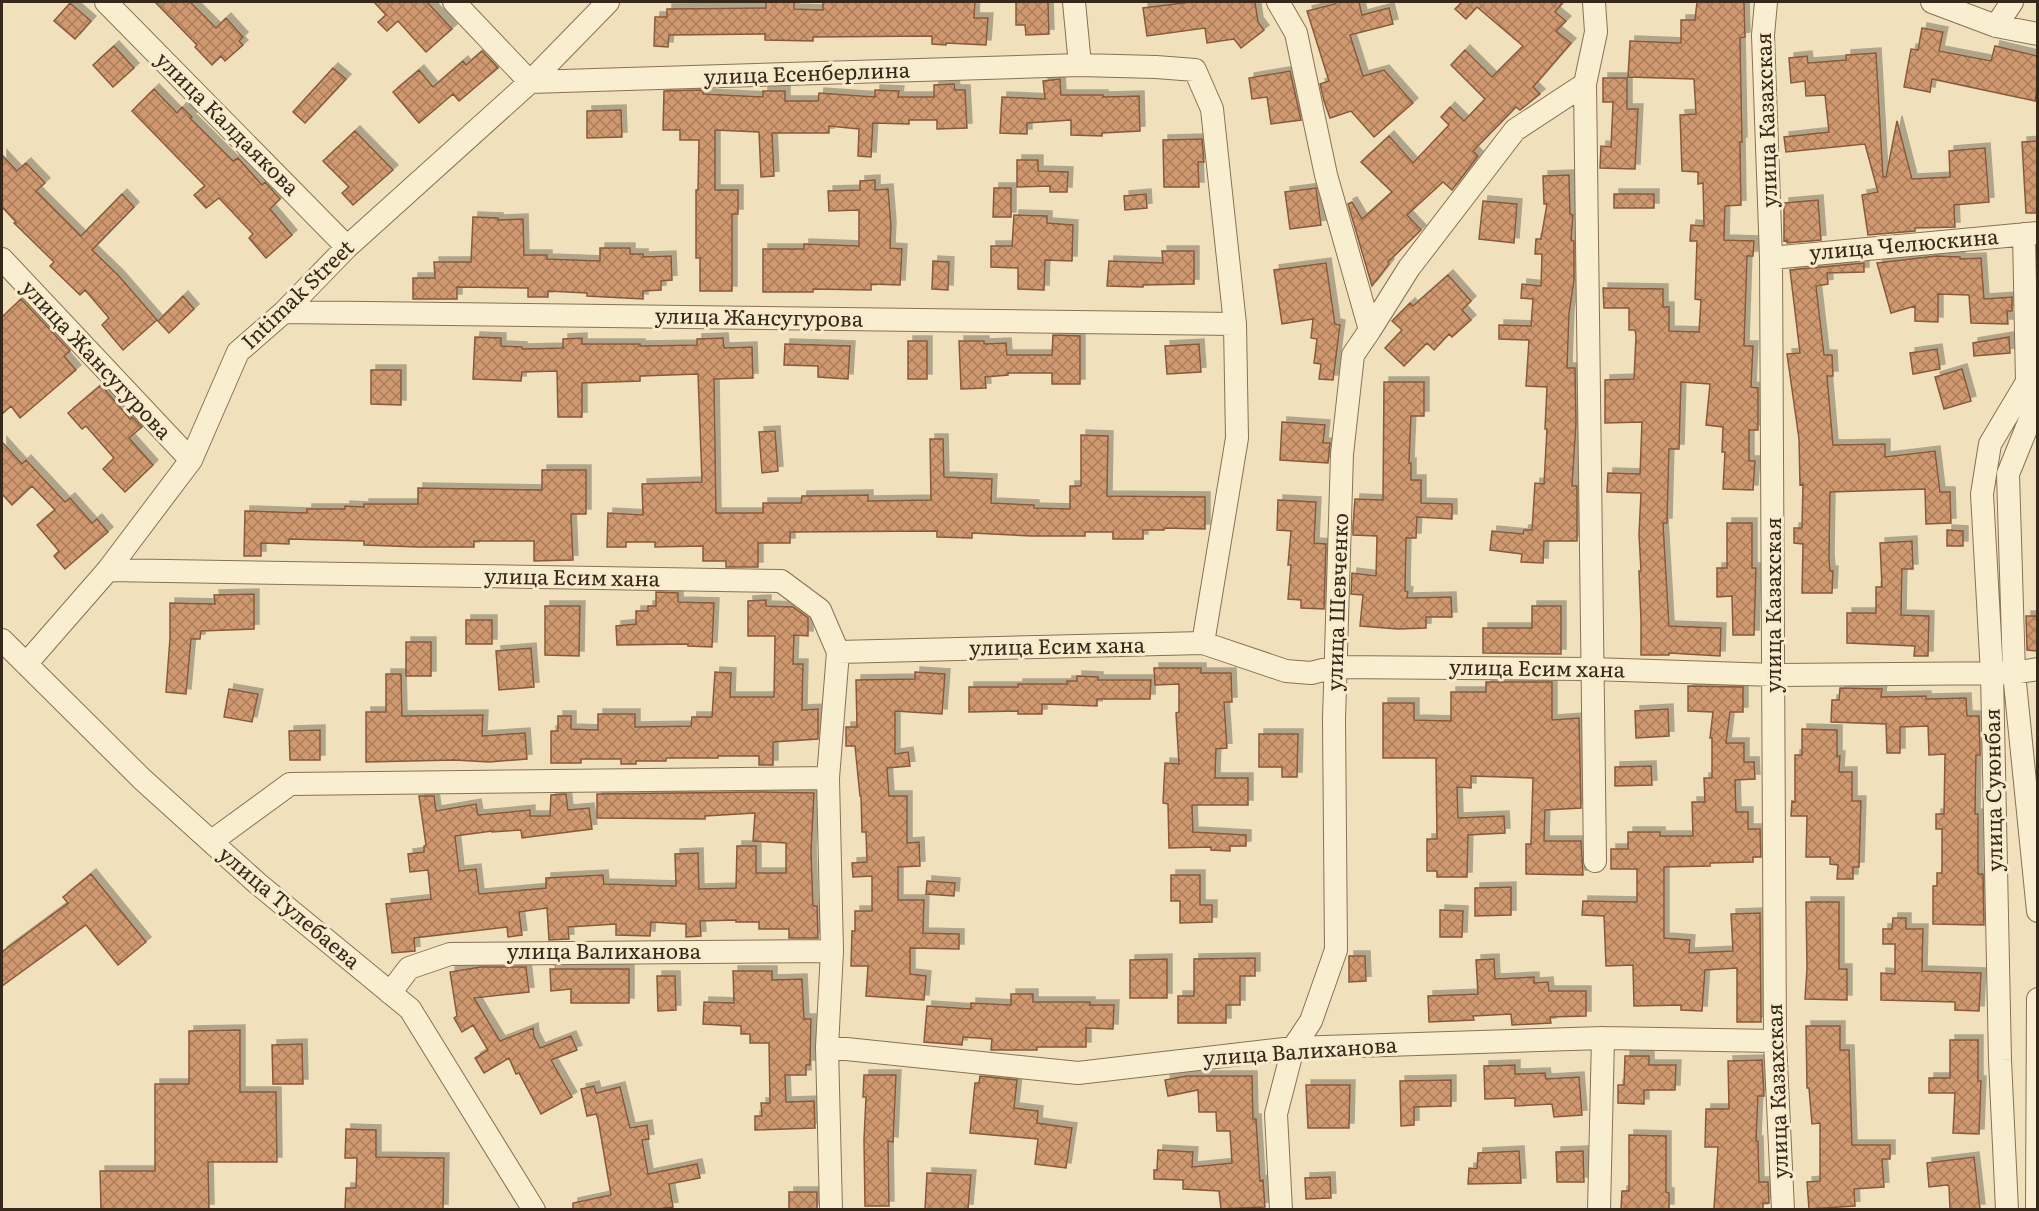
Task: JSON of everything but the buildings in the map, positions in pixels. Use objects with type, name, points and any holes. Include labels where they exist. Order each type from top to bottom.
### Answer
[{"type":"street","name":"улица Калдаякова","points":[[106,2],[347,247]]},
{"type":"street","points":[[454,2],[530,82]]},
{"type":"street","name":"Intimak Street","points":[[26,664],[108,570],[191,460],[238,352],[284,312],[347,247],[530,82],[608,2]]},
{"type":"street","points":[[1074,2],[1080,66]]},
{"type":"street","points":[[1278,2],[1296,33],[1326,176],[1370,330]]},
{"type":"street","points":[[1594,2],[1596,32],[1585,84],[1595,861]]},
{"type":"street","name":"улица Казахская","points":[[1766,2],[1763,35],[1771,258],[1775,675],[1775,1041],[1783,1209]]},
{"type":"street","points":[[1932,2],[1996,26],[2037,34]]},
{"type":"street","points":[[1996,26],[2012,2]]},
{"type":"street","name":"улица Есенберлина","points":[[530,82],[1080,66],[1195,70],[1212,109],[1235,324]]},
{"type":"street","name":"улица Шевченко","points":[[1281,1209],[1276,1114],[1293,1048],[1311,1020],[1336,950],[1335,667],[1342,454],[1353,355],[1409,268],[1515,130],[1585,84]]},
{"type":"street","points":[[2031,233],[2032,378]]},
{"type":"street","name":"улица Челюскина","points":[[1771,258],[2031,233]]},
{"type":"street","name":"улица Жансугурова","points":[[2,259],[191,460]]},
{"type":"street","name":"улица Жансугурова","points":[[284,312],[1235,324]]},
{"type":"street","points":[[1203,643],[1237,438],[1235,324]]},
{"type":"street","name":"улица Суюнбая","points":[[2032,378],[2031,417],[2008,474],[2014,673],[2037,911]]},
{"type":"street","name":"улица Суюнбая","points":[[2007,1209],[2000,1060],[1992,674],[1982,494],[1990,444],[2032,378]]},
{"type":"street","name":"улица Есим хана","points":[[108,570],[781,581],[820,610],[838,652],[1203,643],[1286,671],[1311,673],[1335,667],[1592,669],[1775,675],[1992,674],[2037,669]]},
{"type":"street","name":"улица Тулебаева","points":[[3,644],[142,778],[257,883],[410,1010],[534,1209]]},
{"type":"street","points":[[831,1209],[827,1047],[832,951],[828,778],[838,652]]},
{"type":"street","points":[[212,842],[290,784],[828,778]]},
{"type":"street","name":"улица Валиханова","points":[[390,993],[409,968],[450,954],[832,951]]},
{"type":"street","points":[[2037,999],[2037,1209]]},
{"type":"street","points":[[1599,1209],[1603,1038]]},
{"type":"street","name":"улица Валиханова","points":[[827,1047],[1078,1073],[1293,1048],[1603,1038],[1775,1041]]},
{"type":"street","points":[[2000,1060],[2037,1065]]}]
